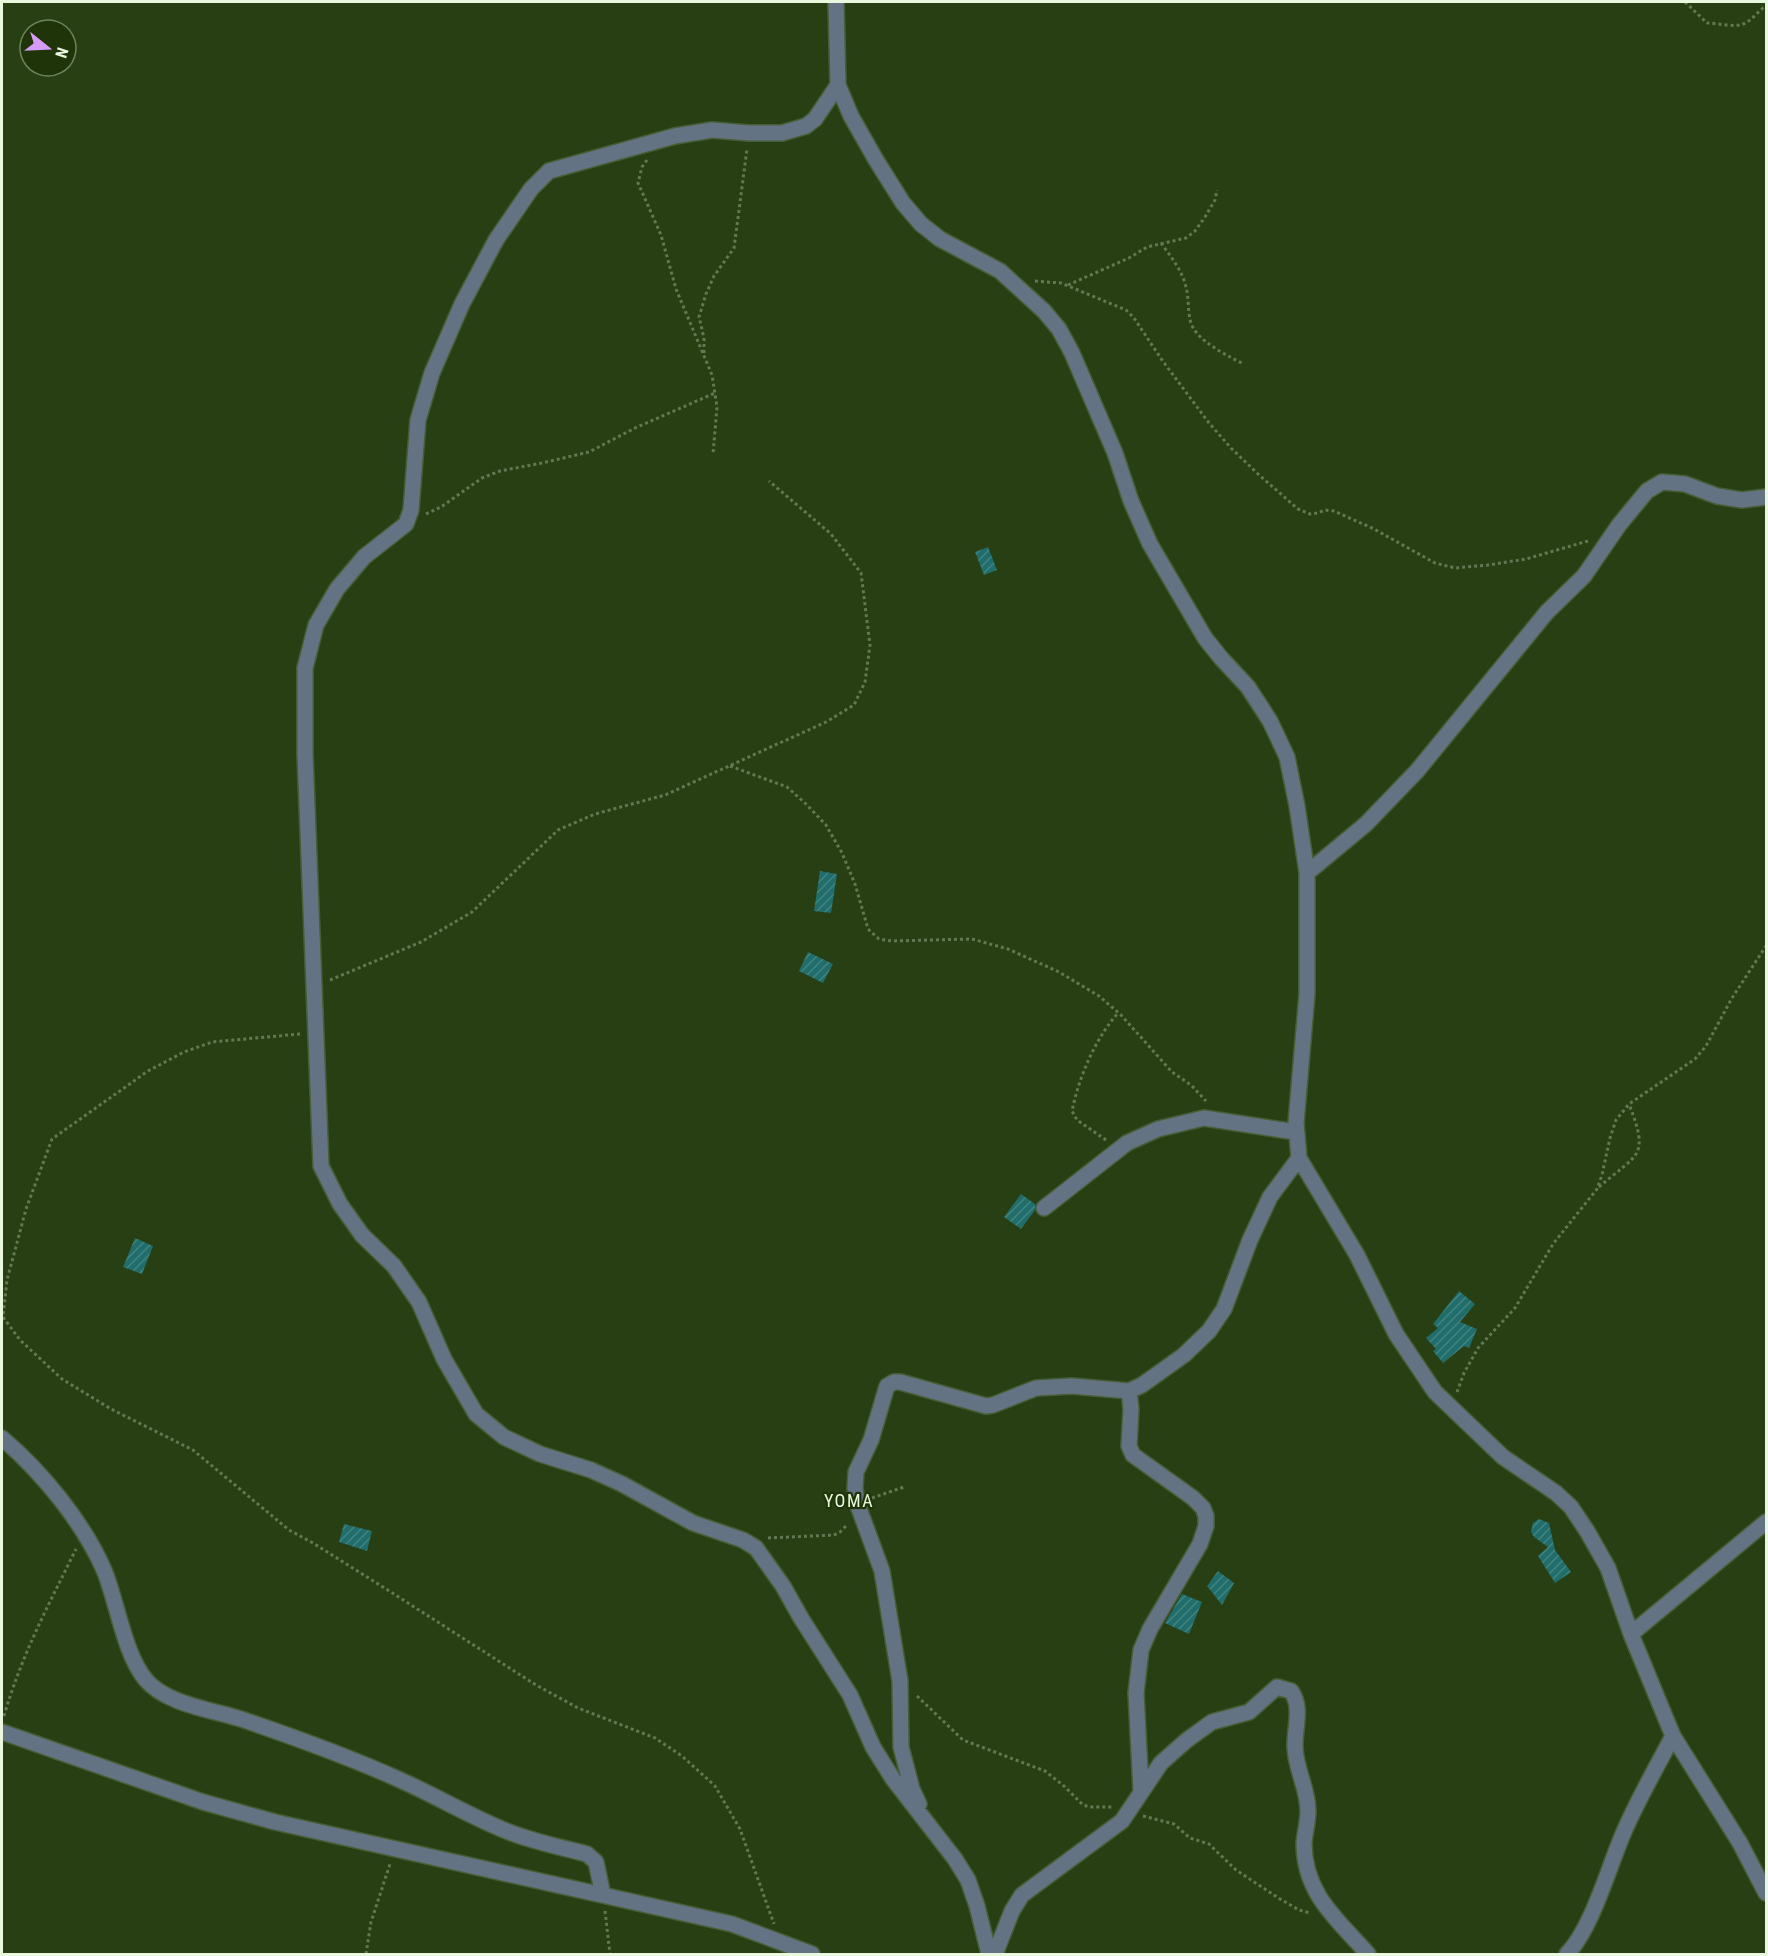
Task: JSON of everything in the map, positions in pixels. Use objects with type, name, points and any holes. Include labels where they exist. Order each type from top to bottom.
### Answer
[{"type":"street","points":[[836,2],[838,85],[850,116],[876,160],[903,203],[921,224],[940,239],[1000,271],[1044,311],[1059,329],[1072,353],[1115,453],[1131,501],[1150,544],[1205,638],[1248,687],[1270,721],[1287,757],[1297,806],[1306,873],[1307,994],[1296,1132],[1299,1158],[1357,1255],[1396,1334],[1435,1392],[1503,1457],[1556,1493],[1571,1507],[1608,1568],[1631,1634],[1673,1736],[1740,1843],[1767,1893]]},
{"type":"street","points":[[838,85],[815,119],[806,126],[782,133],[712,130],[675,136],[549,171],[531,189],[496,240],[462,304],[432,373],[418,420],[411,510],[405,524],[364,557],[337,589],[316,625],[305,668],[304,754],[317,1033],[318,1135],[321,1166],[340,1204],[357,1227],[394,1266],[419,1302],[444,1359],[477,1414],[504,1437],[540,1454],[591,1470],[622,1484],[693,1523],[743,1540],[756,1548],[783,1586],[850,1695],[892,1779],[956,1859],[968,1880],[989,1954]]},
{"type":"street","points":[[1306,873],[1366,824],[1417,771],[1547,612],[1584,576],[1612,535],[1647,491],[1662,482],[1685,484],[1717,496],[1742,500],[1767,497]]},
{"type":"street","points":[[1044,1208],[1127,1143],[1158,1129],[1204,1118],[1296,1132]]},
{"type":"street","points":[[928,1826],[912,1789],[902,1747],[900,1681],[882,1571],[857,1503],[855,1488],[856,1472],[871,1440],[887,1386],[894,1382],[986,1406],[1036,1388],[1072,1386],[1129,1391],[1142,1385],[1184,1355],[1209,1331],[1224,1309],[1250,1240],[1270,1197],[1299,1158]]},
{"type":"street","points":[[1129,1391],[1133,1455],[1193,1498],[1203,1508],[1206,1516],[1206,1526],[1200,1544],[1150,1629],[1141,1650],[1136,1693],[1141,1790]]},
{"type":"street","points":[[2,1438],[22,1455],[84,1533],[103,1569],[132,1655],[146,1680],[168,1696],[196,1707],[293,1737],[398,1779],[505,1831],[587,1854],[596,1862],[603,1895]]},
{"type":"street","points":[[1631,1634],[1767,1522]]},
{"type":"street","points":[[995,1954],[1012,1911],[1022,1895],[1114,1828],[1128,1813],[1141,1790],[1161,1763],[1212,1722],[1249,1712],[1277,1687],[1291,1691],[1298,1702],[1296,1762],[1307,1799],[1308,1811],[1304,1842],[1312,1886],[1322,1904],[1368,1954]]},
{"type":"street","points":[[2,1732],[203,1802],[275,1822],[732,1924],[812,1954]]},
{"type":"street","points":[[1567,1954],[1576,1945],[1584,1929],[1623,1832],[1673,1736]]},
{"type":"path","points":[[1685,2],[1707,23],[1725,23],[1736,27],[1745,24],[1767,6]]},
{"type":"path","points":[[704,355],[705,345],[699,317],[714,276],[734,248],[749,133]]},
{"type":"path","points":[[652,153],[642,168],[638,183],[661,235],[676,289],[712,375],[717,407],[713,454]]},
{"type":"path","points":[[1067,286],[1129,258],[1147,247],[1186,238],[1195,231],[1215,200],[1218,190]]},
{"type":"path","points":[[1161,243],[1180,270],[1186,288],[1190,320],[1194,331],[1242,363]]},
{"type":"path","points":[[1012,282],[1045,281],[1067,286],[1126,310],[1216,431],[1258,474],[1298,509],[1310,514],[1325,510],[1334,511],[1374,529],[1435,563],[1455,568],[1488,566],[1526,559],[1612,535]]},
{"type":"path","points":[[405,524],[441,507],[482,478],[500,471],[589,452],[635,428],[715,393]]},
{"type":"path","points":[[314,987],[421,942],[472,912],[558,830],[595,813],[665,795],[826,722],[854,705],[865,682],[870,645],[861,573],[831,534],[768,481]]},
{"type":"path","points":[[729,766],[787,786],[826,825],[842,853],[855,884],[868,929],[879,939],[892,941],[972,939],[1008,949],[1059,972],[1099,996],[1118,1012],[1172,1071],[1191,1085],[1210,1106]]},
{"type":"path","points":[[1597,1188],[1616,1120],[1629,1104],[1695,1059],[1706,1046],[1732,998],[1767,946]]},
{"type":"path","points":[[1118,1012],[1104,1028],[1076,1091],[1072,1111],[1077,1120],[1120,1149]]},
{"type":"path","points":[[317,1033],[212,1042],[184,1052],[148,1071],[52,1139],[26,1209],[7,1280],[3,1317],[20,1340],[62,1379],[111,1409],[193,1450],[289,1530],[536,1685],[578,1708],[655,1737],[682,1756],[715,1786],[740,1829],[780,1941]]},
{"type":"path","points":[[1452,1408],[1464,1373],[1478,1348],[1515,1308],[1554,1244],[1597,1188],[1638,1153],[1640,1131],[1629,1104]]},
{"type":"path","points":[[743,1540],[834,1535],[846,1528],[857,1503],[904,1487]]},
{"type":"path","points":[[2,1723],[15,1679],[38,1622],[84,1533]]},
{"type":"path","points":[[900,1681],[933,1709],[963,1740],[1045,1772],[1064,1786],[1083,1805],[1112,1807],[1174,1824],[1190,1838],[1209,1844],[1236,1870],[1280,1899],[1299,1910],[1338,1921]]},
{"type":"path","points":[[366,1954],[371,1922],[395,1848]]},
{"type":"path","points":[[603,1895],[610,1954]]},
{"type":"building","points":[[988,547],[997,570],[984,575],[975,552]]},
{"type":"building","points":[[820,871],[837,874],[831,913],[814,911]]},
{"type":"building","points":[[808,952],[833,964],[823,983],[799,971]]},
{"type":"building","points":[[1021,1194],[1035,1204],[1035,1210],[1021,1229],[1004,1217]]},
{"type":"building","points":[[135,1238],[153,1246],[142,1274],[123,1267]]},
{"type":"building","points":[[1459,1291],[1475,1304],[1460,1322],[1477,1329],[1469,1348],[1464,1346],[1443,1363],[1433,1351],[1436,1349],[1426,1338],[1438,1328],[1433,1324]]},
{"type":"building","points":[[1539,1519],[1549,1523],[1555,1550],[1571,1572],[1555,1583],[1538,1556],[1548,1547],[1531,1532],[1533,1523]]},
{"type":"building","points":[[344,1524],[372,1531],[367,1551],[339,1542]]},
{"type":"building","points":[[1218,1571],[1234,1583],[1222,1605],[1207,1586]]},
{"type":"building","points":[[1182,1594],[1202,1602],[1189,1634],[1165,1623]]},
{"type":"district","name":"YOMA","points":[[849,1500]]}]
